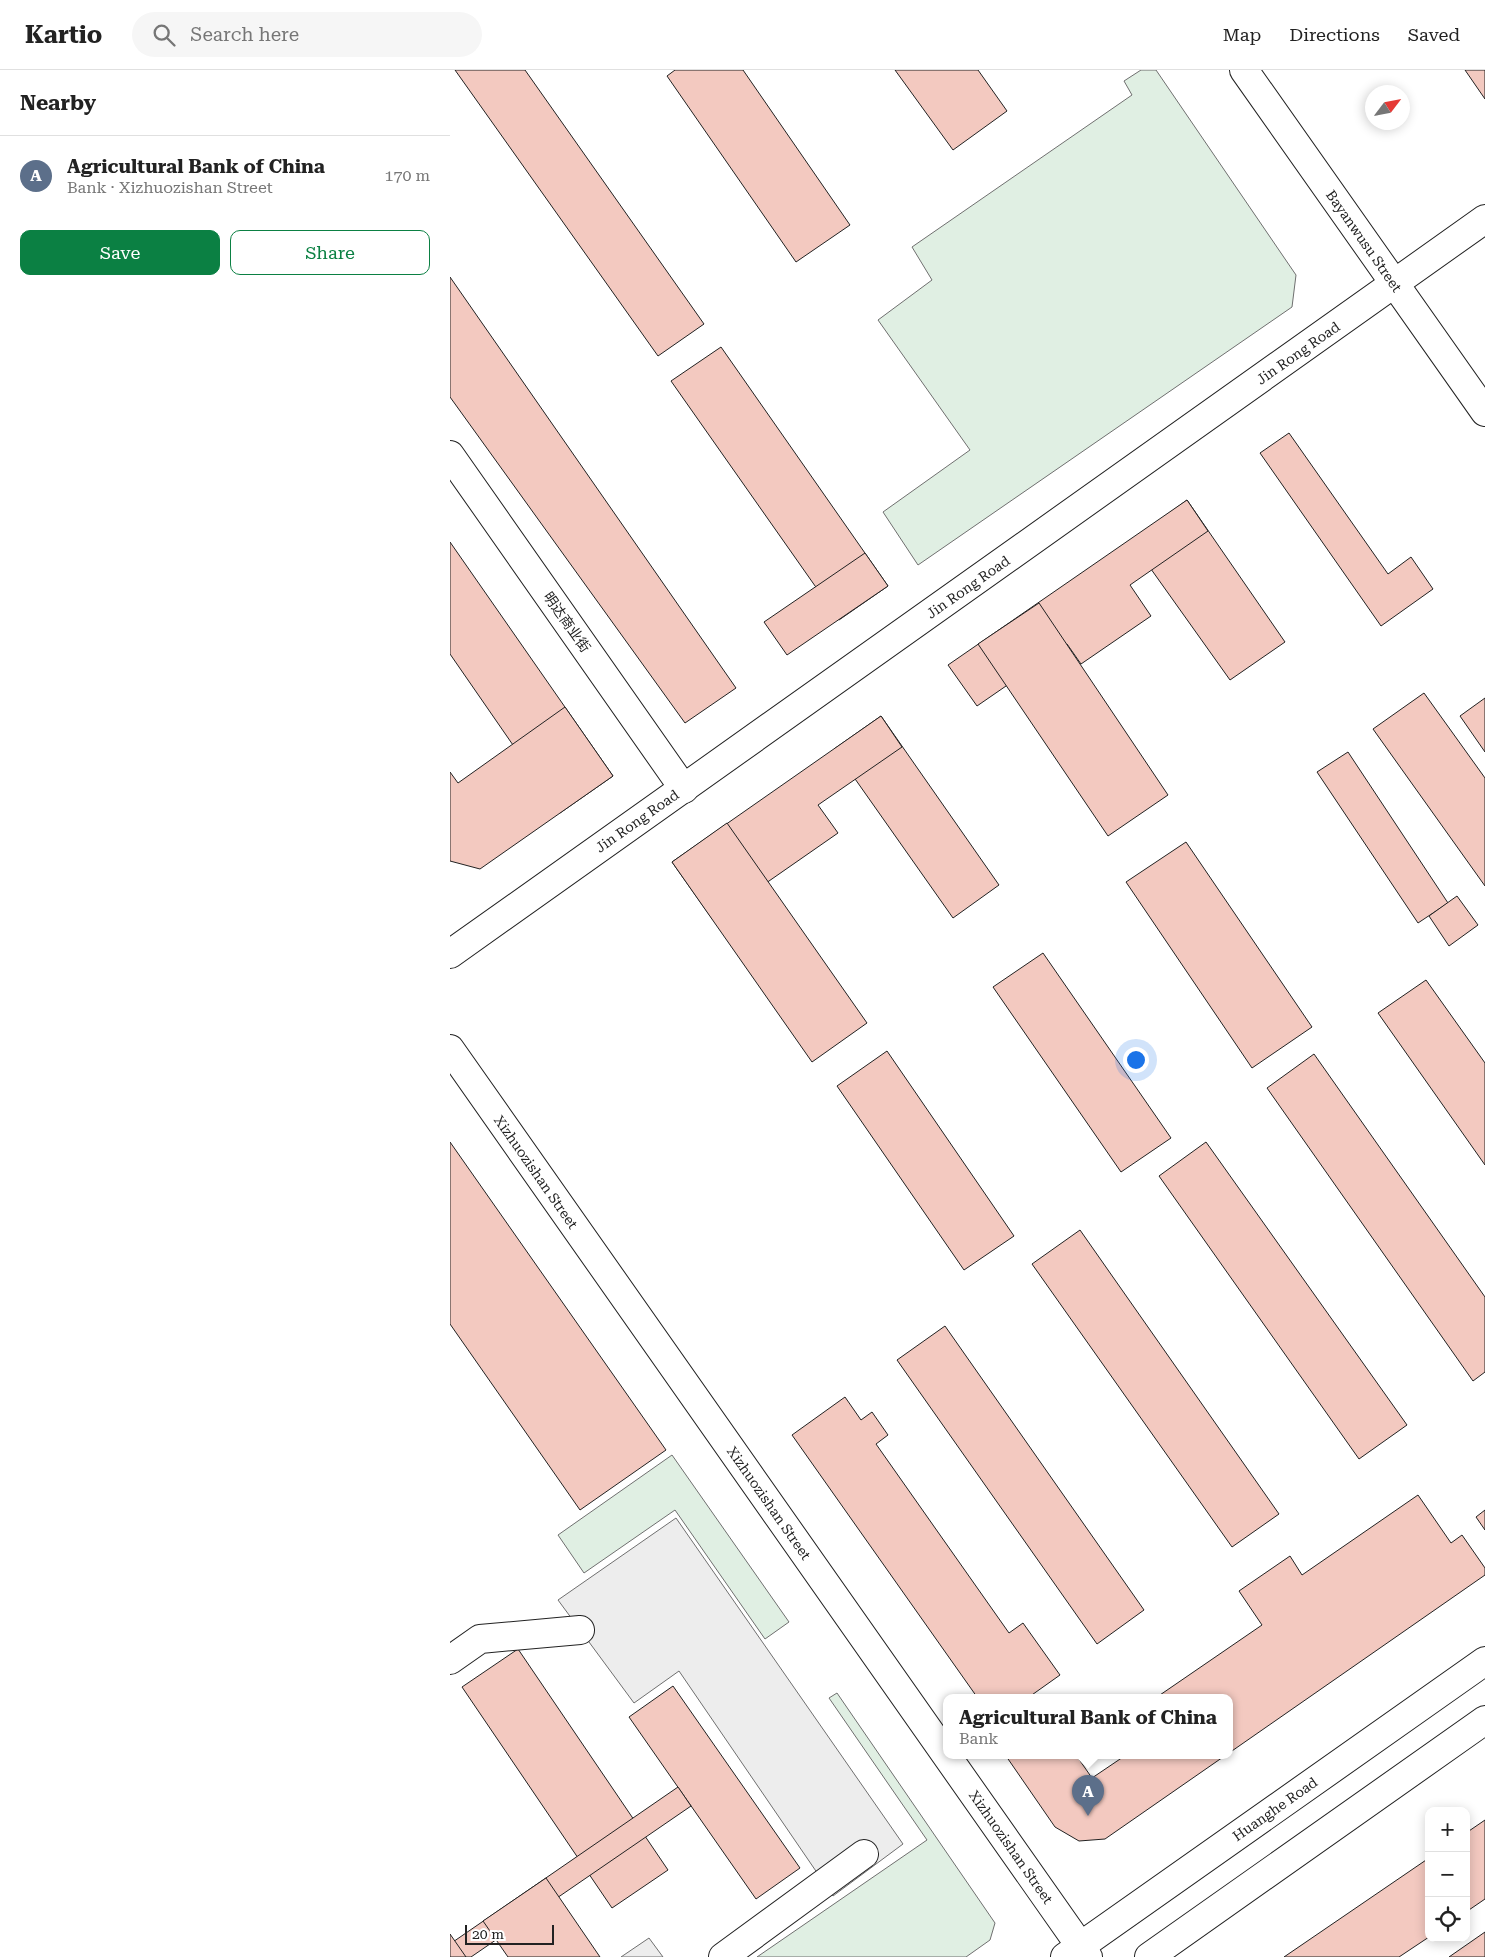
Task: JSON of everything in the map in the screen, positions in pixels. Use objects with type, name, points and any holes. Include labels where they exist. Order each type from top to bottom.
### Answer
[{"type":"street","name":"Bayanwusu Street","points":[[1244,70],[1401,279],[1485,384]]},
{"type":"street","name":"Bayanwusu Street","points":[[1263,70],[1401,279],[1485,412]]},
{"type":"street","name":"Jin Rong Road","points":[[450,954],[1485,219]]},
{"type":"street","name":"明达商业街","points":[[450,455],[684,789]]},
{"type":"street","name":"Xizhuozishan Street","points":[[450,1049],[943,1759]]},
{"type":"street","points":[[450,1660],[480,1639],[580,1630]]},
{"type":"street","name":"Huanghe Road","points":[[1078,1953],[1485,1661]]},
{"type":"street","points":[[1149,1957],[1485,1720]]},
{"type":"street","name":"Xizhuozishan Street","points":[[943,1759],[1078,1953]]},
{"type":"street","points":[[723,1957],[864,1854]]},
{"type":"green space","points":[[1141,70],[1156,70],[1296,275],[1292,307],[918,565],[883,512],[970,450],[878,320],[932,280],[912,247],[1132,95],[1124,81]]},
{"type":"green space","points":[[672,1455],[789,1622],[765,1639],[675,1510],[584,1573],[558,1535]]},
{"type":"green space","points":[[837,1693],[995,1923],[990,1940],[966,1957],[757,1957],[927,1840],[829,1698]]},
{"type":"shaded area","points":[[676,1518],[903,1844],[833,1896],[679,1671],[634,1703],[558,1600]]},
{"type":"shaded area","points":[[649,1938],[663,1957],[621,1957]]},
{"type":"building","points":[[455,70],[525,70],[704,324],[658,356]]},
{"type":"building","points":[[675,70],[743,70],[850,225],[796,262],[667,76]]},
{"type":"building","points":[[895,70],[978,70],[1007,111],[953,150]]},
{"type":"building","points":[[1465,70],[1485,70],[1485,99]]},
{"type":"building","points":[[450,277],[736,688],[685,723],[450,397]]},
{"type":"building","points":[[721,347],[888,586],[839,620],[671,381]]},
{"type":"building","points":[[1289,433],[1388,574],[1411,557],[1433,589],[1381,626],[1260,453]]},
{"type":"building","points":[[1187,500],[1285,642],[1230,680],[1131,541]]},
{"type":"building","points":[[1187,500],[1208,531],[1130,585],[1151,616],[1081,664],[1067,644],[977,706],[948,665]]},
{"type":"building","points":[[450,542],[613,776],[560,813],[450,654]]},
{"type":"building","points":[[865,553],[888,586],[787,655],[764,622]]},
{"type":"building","points":[[1039,603],[1168,795],[1108,836],[978,644]]},
{"type":"building","points":[[1424,693],[1485,778],[1485,886],[1373,729]]},
{"type":"building","points":[[1485,698],[1485,752],[1460,716]]},
{"type":"building","points":[[565,707],[613,776],[480,869],[450,861],[450,772],[458,783]]},
{"type":"building","points":[[881,716],[999,885],[953,918],[834,749]]},
{"type":"building","points":[[881,716],[902,747],[818,805],[838,833],[713,920],[672,862]]},
{"type":"building","points":[[1348,752],[1448,903],[1418,923],[1317,772]]},
{"type":"building","points":[[727,823],[867,1023],[812,1062],[672,862]]},
{"type":"building","points":[[1186,842],[1312,1027],[1252,1068],[1126,882]]},
{"type":"building","points":[[1457,896],[1478,925],[1449,946],[1429,916]]},
{"type":"building","points":[[1043,953],[1171,1138],[1121,1172],[993,987]]},
{"type":"building","points":[[1426,980],[1485,1063],[1485,1165],[1378,1013]]},
{"type":"building","points":[[887,1051],[1014,1236],[964,1270],[837,1086]]},
{"type":"building","points":[[1314,1054],[1485,1297],[1485,1372],[1473,1381],[1267,1088]]},
{"type":"building","points":[[450,1142],[666,1450],[580,1510],[450,1324]]},
{"type":"building","points":[[1206,1142],[1407,1425],[1359,1459],[1159,1176]]},
{"type":"building","points":[[1080,1230],[1279,1514],[1232,1547],[1032,1264]]},
{"type":"building","points":[[945,1326],[1144,1610],[1097,1644],[897,1360]]},
{"type":"building","points":[[845,1397],[861,1420],[872,1412],[888,1435],[876,1444],[1009,1633],[1023,1623],[1060,1675],[1033,1694],[975,1694],[792,1435]]},
{"type":"building","points":[[1418,1495],[1451,1543],[1462,1535],[1485,1568],[1485,1575],[1233,1750],[1233,1694],[1161,1694],[1262,1625],[1239,1591],[1290,1556],[1302,1575]]},
{"type":"building","points":[[1485,1510],[1485,1530],[1476,1517]]},
{"type":"building","points":[[518,1649],[668,1870],[612,1908],[462,1687]]},
{"type":"building","points":[[673,1686],[800,1868],[756,1899],[629,1717]]},
{"type":"building","points":[[1008,1759],[1079,1759],[1092,1778],[1120,1759],[1220,1759],[1105,1839],[1079,1841],[1055,1827]]},
{"type":"building","points":[[678,1787],[691,1806],[471,1957],[450,1957],[450,1944]]},
{"type":"building","points":[[1485,1820],[1485,1899],[1470,1909],[1470,1852],[1470,1830]]},
{"type":"building","points":[[1425,1861],[1425,1940],[1399,1957],[1284,1957]]},
{"type":"building","points":[[546,1878],[600,1957],[508,1957],[483,1921]]},
{"type":"building","points":[[1485,1932],[1485,1957],[1449,1957]]},
{"type":"building","points":[[450,1934],[466,1957],[450,1957]]},
{"type":"place","name":"Agricultural Bank of China","points":[[1088,1816]]}]
